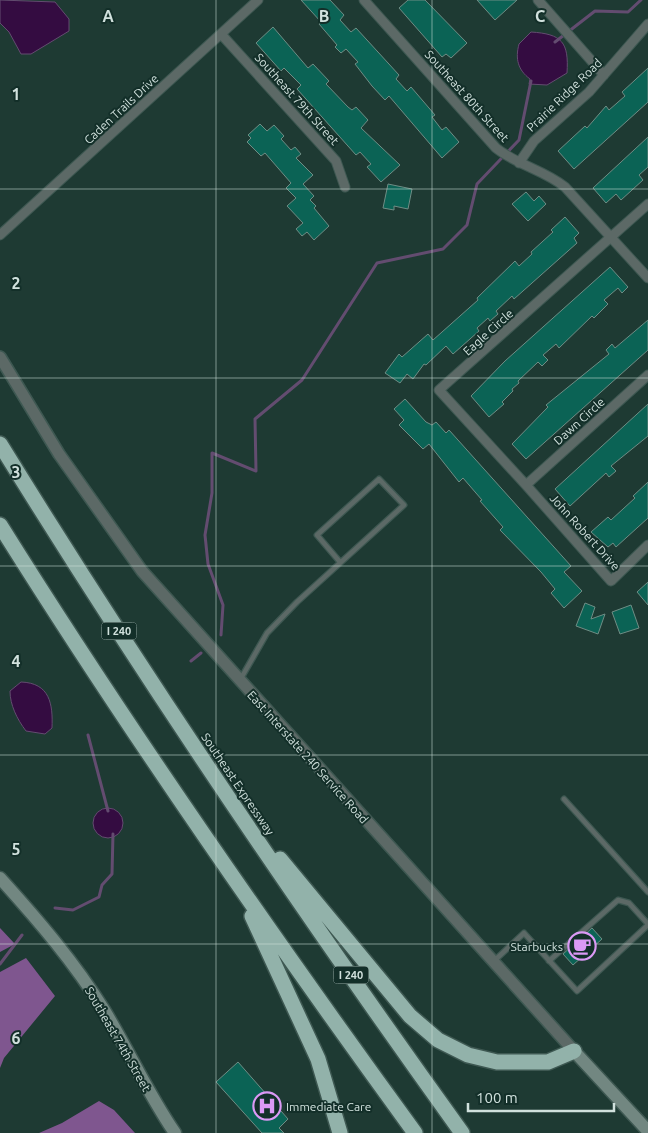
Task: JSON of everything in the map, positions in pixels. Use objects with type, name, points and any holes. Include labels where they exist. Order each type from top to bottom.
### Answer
[{"type":"highway","name":"Southeast Expressway","points":[[0,444],[165,701],[242,816],[462,1133]]},
{"type":"highway","points":[[0,525],[89,663],[237,882],[415,1133]]},
{"type":"highway","points":[[242,816],[309,891],[410,1016],[438,1040],[468,1055],[497,1062],[548,1062],[574,1051]]},
{"type":"highway","points":[[237,882],[318,1059],[340,1133]]},
{"type":"main road","name":"Southeast 74th Street","points":[[0,878],[50,934],[88,986],[119,1036],[150,1095],[175,1133]]},
{"type":"main road","name":"East Interstate 240 Service Road","points":[[574,1051],[648,1131]]},
{"type":"street","name":"Caden Trails Drive","points":[[0,236],[258,0]]},
{"type":"street","name":"Southeast 80th Street","points":[[364,0],[496,148],[515,161],[549,175],[565,187],[648,278]]},
{"type":"street","points":[[541,3],[604,75]]},
{"type":"street","name":"Prairie Ridge Road","points":[[515,161],[534,141],[589,92],[648,24]]},
{"type":"street","name":"Southeast 79th Street","points":[[220,34],[336,161],[345,187]]},
{"type":"street","name":"Eagle Circle","points":[[526,485],[439,390],[461,373],[648,204]]},
{"type":"street","name":"East Interstate 240 Service Road","points":[[0,357],[59,454],[142,571],[574,1051]]},
{"type":"street","name":"Dawn Circle","points":[[526,485],[648,375]]},
{"type":"street","name":"John Robert Drive","points":[[526,485],[611,582],[648,545]]},
{"type":"lane","points":[[240,682],[267,633],[296,602],[404,505],[379,479],[317,535],[340,562]]},
{"type":"lane","points":[[564,799],[648,892]]},
{"type":"lane","points":[[493,962],[524,934],[549,961],[577,991],[648,925],[629,903],[618,900],[549,961]]},
{"type":"shaded area","points":[[0,0],[55,2],[69,19],[69,31],[31,54],[21,54],[9,32],[0,23]]},
{"type":"shaded area","points":[[531,32],[557,38],[565,47],[567,73],[547,85],[529,84],[530,79],[518,64],[519,44]]},
{"type":"shaded area","points":[[21,682],[38,686],[48,696],[52,711],[52,728],[45,734],[26,731],[15,712],[10,691]]},
{"type":"shaded area","points":[[108,808],[119,812],[123,823],[119,834],[108,838],[97,834],[93,823],[97,812]]},
{"type":"shaded area","points":[[0,928],[15,944],[0,952]]},
{"type":"shaded area","points":[[26,958],[55,996],[4,1058],[0,1068],[0,972]]},
{"type":"shaded area","points":[[99,1101],[114,1110],[135,1133],[39,1133],[62,1123]]},
{"type":"building","points":[[301,0],[330,0],[344,15],[340,20],[351,32],[356,28],[399,75],[396,79],[407,91],[411,87],[435,115],[432,117],[442,130],[446,127],[459,142],[442,158],[389,96],[385,100],[372,86],[355,64],[358,62],[346,49],[341,53],[335,47],[337,45],[319,24],[321,22]]},
{"type":"building","points":[[408,0],[425,0],[467,43],[451,58],[446,54],[442,57],[399,8]]},
{"type":"building","points":[[477,0],[517,0],[495,20]]},
{"type":"building","points":[[273,27],[308,68],[313,64],[329,81],[326,84],[348,107],[352,110],[356,107],[368,120],[361,128],[400,165],[381,182],[367,167],[371,164],[360,152],[356,155],[297,89],[301,85],[284,68],[281,71],[256,43]]},
{"type":"building","points":[[648,68],[648,102],[574,169],[558,151],[585,126],[587,128],[606,106],[609,110],[625,96],[622,92]]},
{"type":"building","points":[[260,124],[267,131],[274,125],[284,136],[281,139],[291,150],[295,147],[301,154],[296,158],[313,175],[303,184],[314,196],[310,200],[316,206],[314,208],[329,226],[314,240],[307,232],[302,236],[296,229],[303,223],[287,206],[296,198],[286,188],[291,183],[265,153],[261,156],[247,142],[251,138],[248,135]]},
{"type":"building","points":[[648,137],[648,167],[639,175],[643,180],[621,200],[616,194],[606,203],[593,188]]},
{"type":"building","points":[[388,184],[412,189],[408,209],[394,206],[394,210],[383,208]]},
{"type":"building","points":[[526,192],[534,201],[539,196],[546,204],[528,221],[512,204]]},
{"type":"building","points":[[565,217],[579,233],[574,238],[577,243],[514,299],[512,296],[496,311],[498,314],[490,321],[488,318],[477,328],[479,331],[453,354],[446,346],[426,365],[424,364],[413,379],[407,374],[400,383],[385,373],[399,354],[402,357],[428,334],[433,340],[478,300],[477,298],[515,261],[519,266],[553,232],[551,230]]},
{"type":"building","points":[[610,267],[628,287],[622,293],[618,288],[604,300],[608,304],[594,318],[592,316],[559,348],[556,344],[543,355],[548,360],[542,366],[538,362],[518,381],[519,383],[512,389],[513,391],[502,402],[504,404],[489,417],[471,396],[505,361]]},
{"type":"building","points":[[648,320],[648,350],[526,459],[512,444],[548,407],[546,405],[609,354],[606,350],[612,344],[615,348]]},
{"type":"building","points":[[405,399],[426,422],[432,425],[436,422],[446,433],[449,430],[571,566],[564,572],[582,591],[564,608],[551,593],[555,589],[500,530],[503,527],[463,478],[459,482],[429,444],[423,449],[399,425],[404,420],[394,409]]},
{"type":"building","points":[[648,404],[648,436],[611,466],[616,471],[609,477],[606,473],[570,506],[555,489]]},
{"type":"building","points":[[648,482],[648,518],[616,547],[613,543],[608,547],[591,532],[608,517],[611,520],[635,498],[633,496]]},
{"type":"building","points":[[648,582],[648,605],[637,592]]},
{"type":"building","points":[[585,603],[595,607],[591,619],[605,614],[598,634],[576,626]]},
{"type":"building","points":[[631,605],[639,628],[620,634],[612,612]]},
{"type":"building","name":"Starbucks","points":[[592,928],[602,939],[573,965],[563,954]]},
{"type":"building","points":[[238,1062],[288,1119],[279,1128],[284,1133],[262,1133],[216,1082]]},
{"type":"waterway","points":[[555,42],[595,11],[628,12],[641,0]]},
{"type":"waterway","points":[[221,635],[223,605],[208,564],[205,535],[212,493],[212,453],[256,471],[255,419],[302,380],[377,263],[443,249],[467,225],[477,184],[519,140],[531,81]]},
{"type":"waterway","points":[[191,661],[201,653]]},
{"type":"waterway","points":[[88,735],[108,811]]},
{"type":"waterway","points":[[55,908],[73,910],[99,897],[102,885],[112,874],[113,834]]},
{"type":"waterway","points":[[0,964],[22,935]]},
{"type":"place","name":"Starbucks","points":[[582,946]]},
{"type":"place","name":"Immediate Care","points":[[267,1106]]}]
